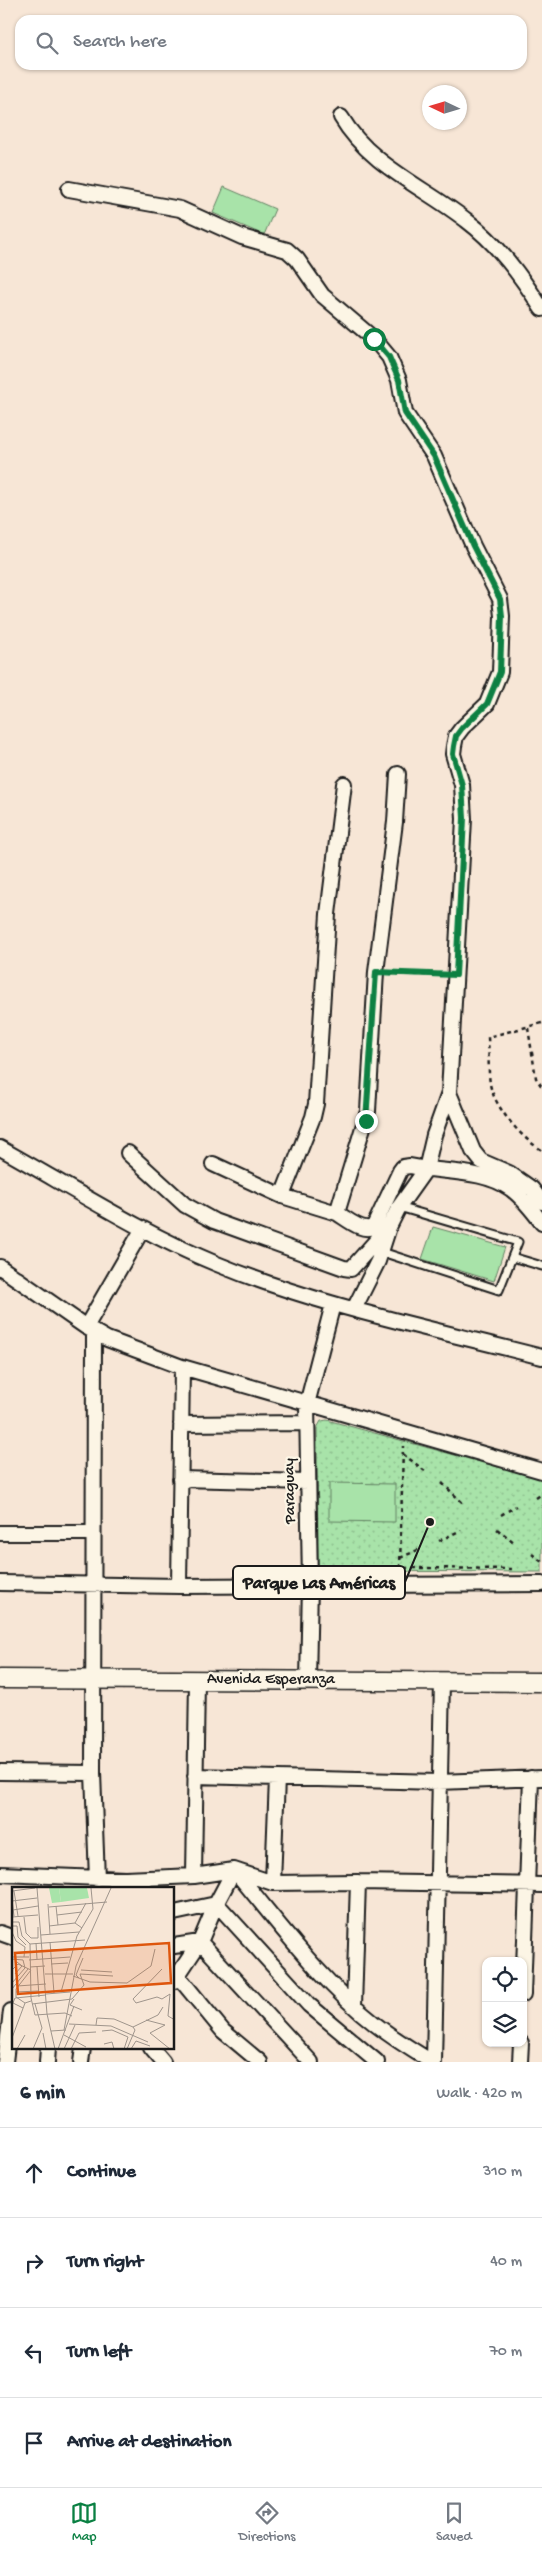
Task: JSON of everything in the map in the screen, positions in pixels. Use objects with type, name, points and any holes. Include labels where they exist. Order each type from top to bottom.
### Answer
[{"type":"street","points":[[341,118],[352,135],[377,159],[467,220],[491,242],[517,269],[542,309]]},
{"type":"street","points":[[69,189],[180,209],[242,237],[287,250],[297,259],[322,295],[374,339],[389,357],[399,380],[405,413],[434,456],[473,546],[500,599],[502,616],[500,672],[487,704],[456,736],[453,754],[462,785],[464,818],[450,1094],[434,1135],[426,1169],[399,1207],[389,1227],[382,1252],[354,1309]]},
{"type":"street","points":[[337,1213],[368,1111],[376,972],[393,840],[398,774]]},
{"type":"street","points":[[282,1196],[314,1117],[316,1104],[328,914],[344,784]]},
{"type":"street","points":[[450,1094],[477,1156],[481,1161],[509,1173],[532,1188],[542,1202]]},
{"type":"street","points":[[0,1148],[142,1230],[218,1265],[333,1304],[542,1357]]},
{"type":"street","points":[[128,1153],[185,1205],[214,1221],[344,1268],[351,1269],[361,1260],[389,1227]]},
{"type":"street","points":[[213,1164],[282,1196],[337,1213],[364,1229],[370,1229],[374,1226],[403,1167],[410,1166],[482,1176],[510,1188],[527,1204],[542,1223]]},
{"type":"street","points":[[97,1879],[93,1773],[94,1679],[90,1329],[142,1230]]},
{"type":"street","points":[[0,1267],[107,1339],[182,1367],[542,1471]]},
{"type":"street","name":"Paraguay","points":[[308,1681],[310,1584],[307,1404],[333,1304]]},
{"type":"street","points":[[179,1586],[182,1367]]},
{"type":"street","points":[[181,1424],[307,1423]]},
{"type":"street","points":[[180,1479],[308,1482]]},
{"type":"street","points":[[0,1533],[93,1533]]},
{"type":"street","points":[[0,1584],[93,1583],[179,1586],[542,1584]]},
{"type":"street","name":"Avenida Esperanza","points":[[0,1679],[542,1682]]},
{"type":"street","points":[[194,1876],[197,1680]]},
{"type":"street","points":[[234,1870],[304,1954],[354,2006],[403,2045],[433,2062],[442,1681]]},
{"type":"street","points":[[0,1772],[93,1773]]},
{"type":"street","points":[[195,1776],[439,1782],[536,1778],[526,1885],[524,1957]]},
{"type":"street","points":[[273,1883],[277,1778]]},
{"type":"street","points":[[234,1870],[216,1903],[200,1942],[175,1977],[223,2031],[260,2062]]},
{"type":"street","points":[[0,1874],[66,1882],[97,1879],[194,1876],[234,1870],[273,1883],[358,1882],[542,1885]]},
{"type":"street","points":[[354,2006],[358,1882]]},
{"type":"street","points":[[175,1913],[216,1903]]},
{"type":"street","points":[[216,1903],[309,2005],[377,2062]]},
{"type":"street","points":[[0,1933],[12,1937]]},
{"type":"street","points":[[175,1946],[200,1942]]},
{"type":"street","points":[[200,1942],[311,2062]]},
{"type":"street","points":[[5,2062],[11,2011]]},
{"type":"street","points":[[520,2062],[521,2047]]},
{"type":"street","points":[[154,2050],[164,2062]]},
{"type":"lane","points":[[382,1252],[499,1290],[518,1242],[399,1207]]},
{"type":"lane","points":[[512,1257],[542,1266]]},
{"type":"path","points":[[376,972],[456,975]]},
{"type":"path","points":[[542,1023],[488,1038],[490,1086],[517,1131],[531,1145],[542,1150]]},
{"type":"path","points":[[528,1028],[536,1078],[542,1087]]},
{"type":"path","points":[[400,1584],[402,1431]]},
{"type":"path","points":[[402,1454],[424,1471]]},
{"type":"path","points":[[442,1483],[463,1503]]},
{"type":"path","points":[[536,1498],[542,1494]]},
{"type":"path","points":[[500,1515],[516,1506]]},
{"type":"path","points":[[497,1529],[514,1542]]},
{"type":"path","points":[[439,1541],[461,1530]]},
{"type":"path","points":[[400,1558],[420,1548]]},
{"type":"path","points":[[532,1554],[542,1562]]},
{"type":"path","points":[[321,1564],[328,1568],[523,1569]]},
{"type":"green space","points":[[224,187],[275,209],[264,235],[213,213]]},
{"type":"green space","points":[[433,1227],[505,1247],[494,1281],[422,1259]]},
{"type":"green space","points":[[327,1420],[542,1479],[542,1572],[328,1571],[320,1568],[318,1564],[317,1428],[321,1421]]},
{"type":"green space","points":[[329,1483],[395,1484],[395,1522],[329,1521]]},
{"type":"place","name":"Parque Las Américas","points":[[430,1522]]},
{"type":"route","points":[[366,1121],[376,972],[456,975],[464,818],[462,785],[453,754],[454,746],[456,736],[462,728],[487,704],[500,672],[502,616],[500,599],[473,546],[434,456],[405,413],[399,380],[389,357],[374,339]]}]
